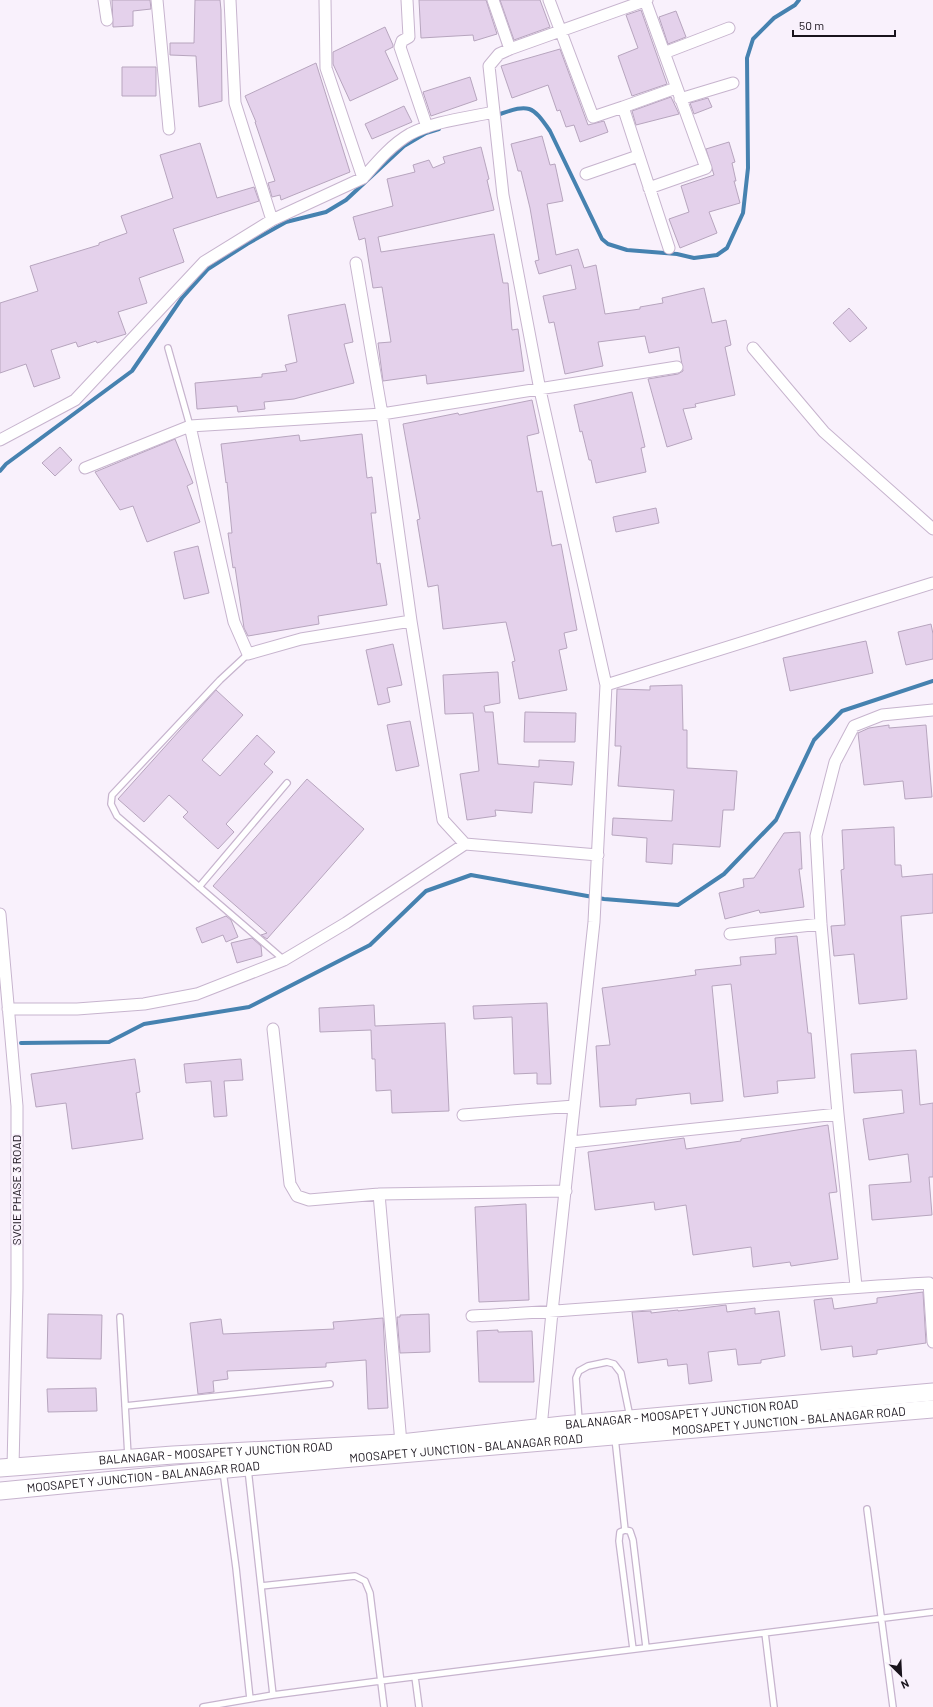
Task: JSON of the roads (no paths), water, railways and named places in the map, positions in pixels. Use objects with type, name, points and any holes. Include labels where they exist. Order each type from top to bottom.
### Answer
[{"type":"main road","name":"BALANAGAR - MOOSAPET Y JUNCTION ROAD","points":[[7,1467],[128,1458],[401,1443],[630,1419],[933,1392]]},
{"type":"main road","name":"MOOSAPET Y JUNCTION - BALANAGAR ROAD","points":[[0,1491],[223,1469],[933,1409]]},
{"type":"street","points":[[104,0],[107,20]]},
{"type":"street","points":[[157,0],[170,129]]},
{"type":"street","points":[[230,0],[235,103],[272,220]]},
{"type":"street","points":[[325,0],[326,68],[363,178]]},
{"type":"street","points":[[407,0],[409,37],[402,41],[400,47],[427,127]]},
{"type":"street","points":[[493,0],[510,49]]},
{"type":"street","points":[[549,0],[593,117],[676,88]]},
{"type":"street","points":[[542,1428],[552,1312],[594,922],[606,685],[540,390],[503,195],[490,66],[499,54],[646,0],[676,88],[706,168],[649,188]]},
{"type":"street","points":[[664,53],[729,28]]},
{"type":"street","points":[[680,99],[733,83]]},
{"type":"street","points":[[623,107],[668,248]]},
{"type":"street","points":[[0,440],[75,400],[204,262],[272,220],[363,178],[396,144],[410,135],[427,127],[494,112]]},
{"type":"street","points":[[586,174],[638,156]]},
{"type":"street","points":[[356,263],[382,414],[411,621],[443,820],[465,844]]},
{"type":"street","points":[[753,348],[824,432],[933,529]]},
{"type":"street","points":[[85,468],[190,426],[382,414],[677,367]]},
{"type":"street","points":[[190,426],[234,622],[248,654],[301,639],[411,621]]},
{"type":"street","points":[[606,685],[933,583]]},
{"type":"street","points":[[856,1286],[838,1114],[821,924],[816,836],[835,762],[854,726],[882,716],[933,710]]},
{"type":"street","points":[[8,1009],[77,1009],[144,1004],[197,994],[284,960],[346,923],[465,844],[598,855]]},
{"type":"street","name":"SVCIE PHASE 3 ROAD","points":[[0,914],[17,1106],[17,1289],[7,1467]]},
{"type":"street","points":[[730,934],[821,924]]},
{"type":"street","points":[[274,1029],[290,1184],[297,1196],[309,1200],[379,1194],[566,1191]]},
{"type":"street","points":[[462,1115],[574,1106]]},
{"type":"street","points":[[571,1142],[838,1114]]},
{"type":"street","points":[[379,1194],[401,1443]]},
{"type":"street","points":[[472,1316],[552,1312],[856,1286],[929,1283],[933,1342]]},
{"type":"lane","points":[[168,348],[190,426]]},
{"type":"lane","points":[[248,654],[220,680],[112,795],[111,804],[117,816],[284,960]]},
{"type":"lane","points":[[199,887],[287,783]]},
{"type":"lane","points":[[120,1317],[128,1458]]},
{"type":"lane","points":[[579,1424],[576,1378],[579,1371],[588,1366],[607,1362],[614,1364],[621,1373],[630,1419]]},
{"type":"lane","points":[[125,1406],[330,1384]]},
{"type":"lane","points":[[614,1436],[625,1530]]},
{"type":"lane","points":[[248,1467],[273,1695]]},
{"type":"lane","points":[[223,1469],[236,1568],[250,1699]]},
{"type":"lane","points":[[867,1509],[893,1707]]},
{"type":"lane","points":[[633,1649],[619,1541],[620,1532],[625,1530],[630,1531],[632,1540],[646,1647]]},
{"type":"lane","points":[[261,1586],[354,1576],[365,1581],[370,1593],[384,1707]]},
{"type":"lane","points":[[204,1707],[273,1695],[380,1681],[933,1612]]},
{"type":"lane","points":[[765,1632],[774,1707]]},
{"type":"lane","points":[[415,1677],[419,1707]]},
{"type":"waterway","points":[[500,114],[524,108],[529,109],[539,116],[550,131],[602,239],[608,244],[627,250],[677,254],[694,258],[717,255],[727,248],[743,213],[748,168],[747,58],[753,39],[774,18],[795,5],[799,0]]},
{"type":"waterway","points":[[0,471],[6,464],[132,371],[182,298],[208,269],[247,244],[286,222],[326,212],[346,200],[404,146],[426,133],[439,129]]},
{"type":"waterway","points":[[21,1043],[109,1042],[144,1024],[249,1007],[370,945],[426,891],[471,875],[604,899],[678,905],[724,874],[776,820],[814,740],[842,711],[933,681]]}]
